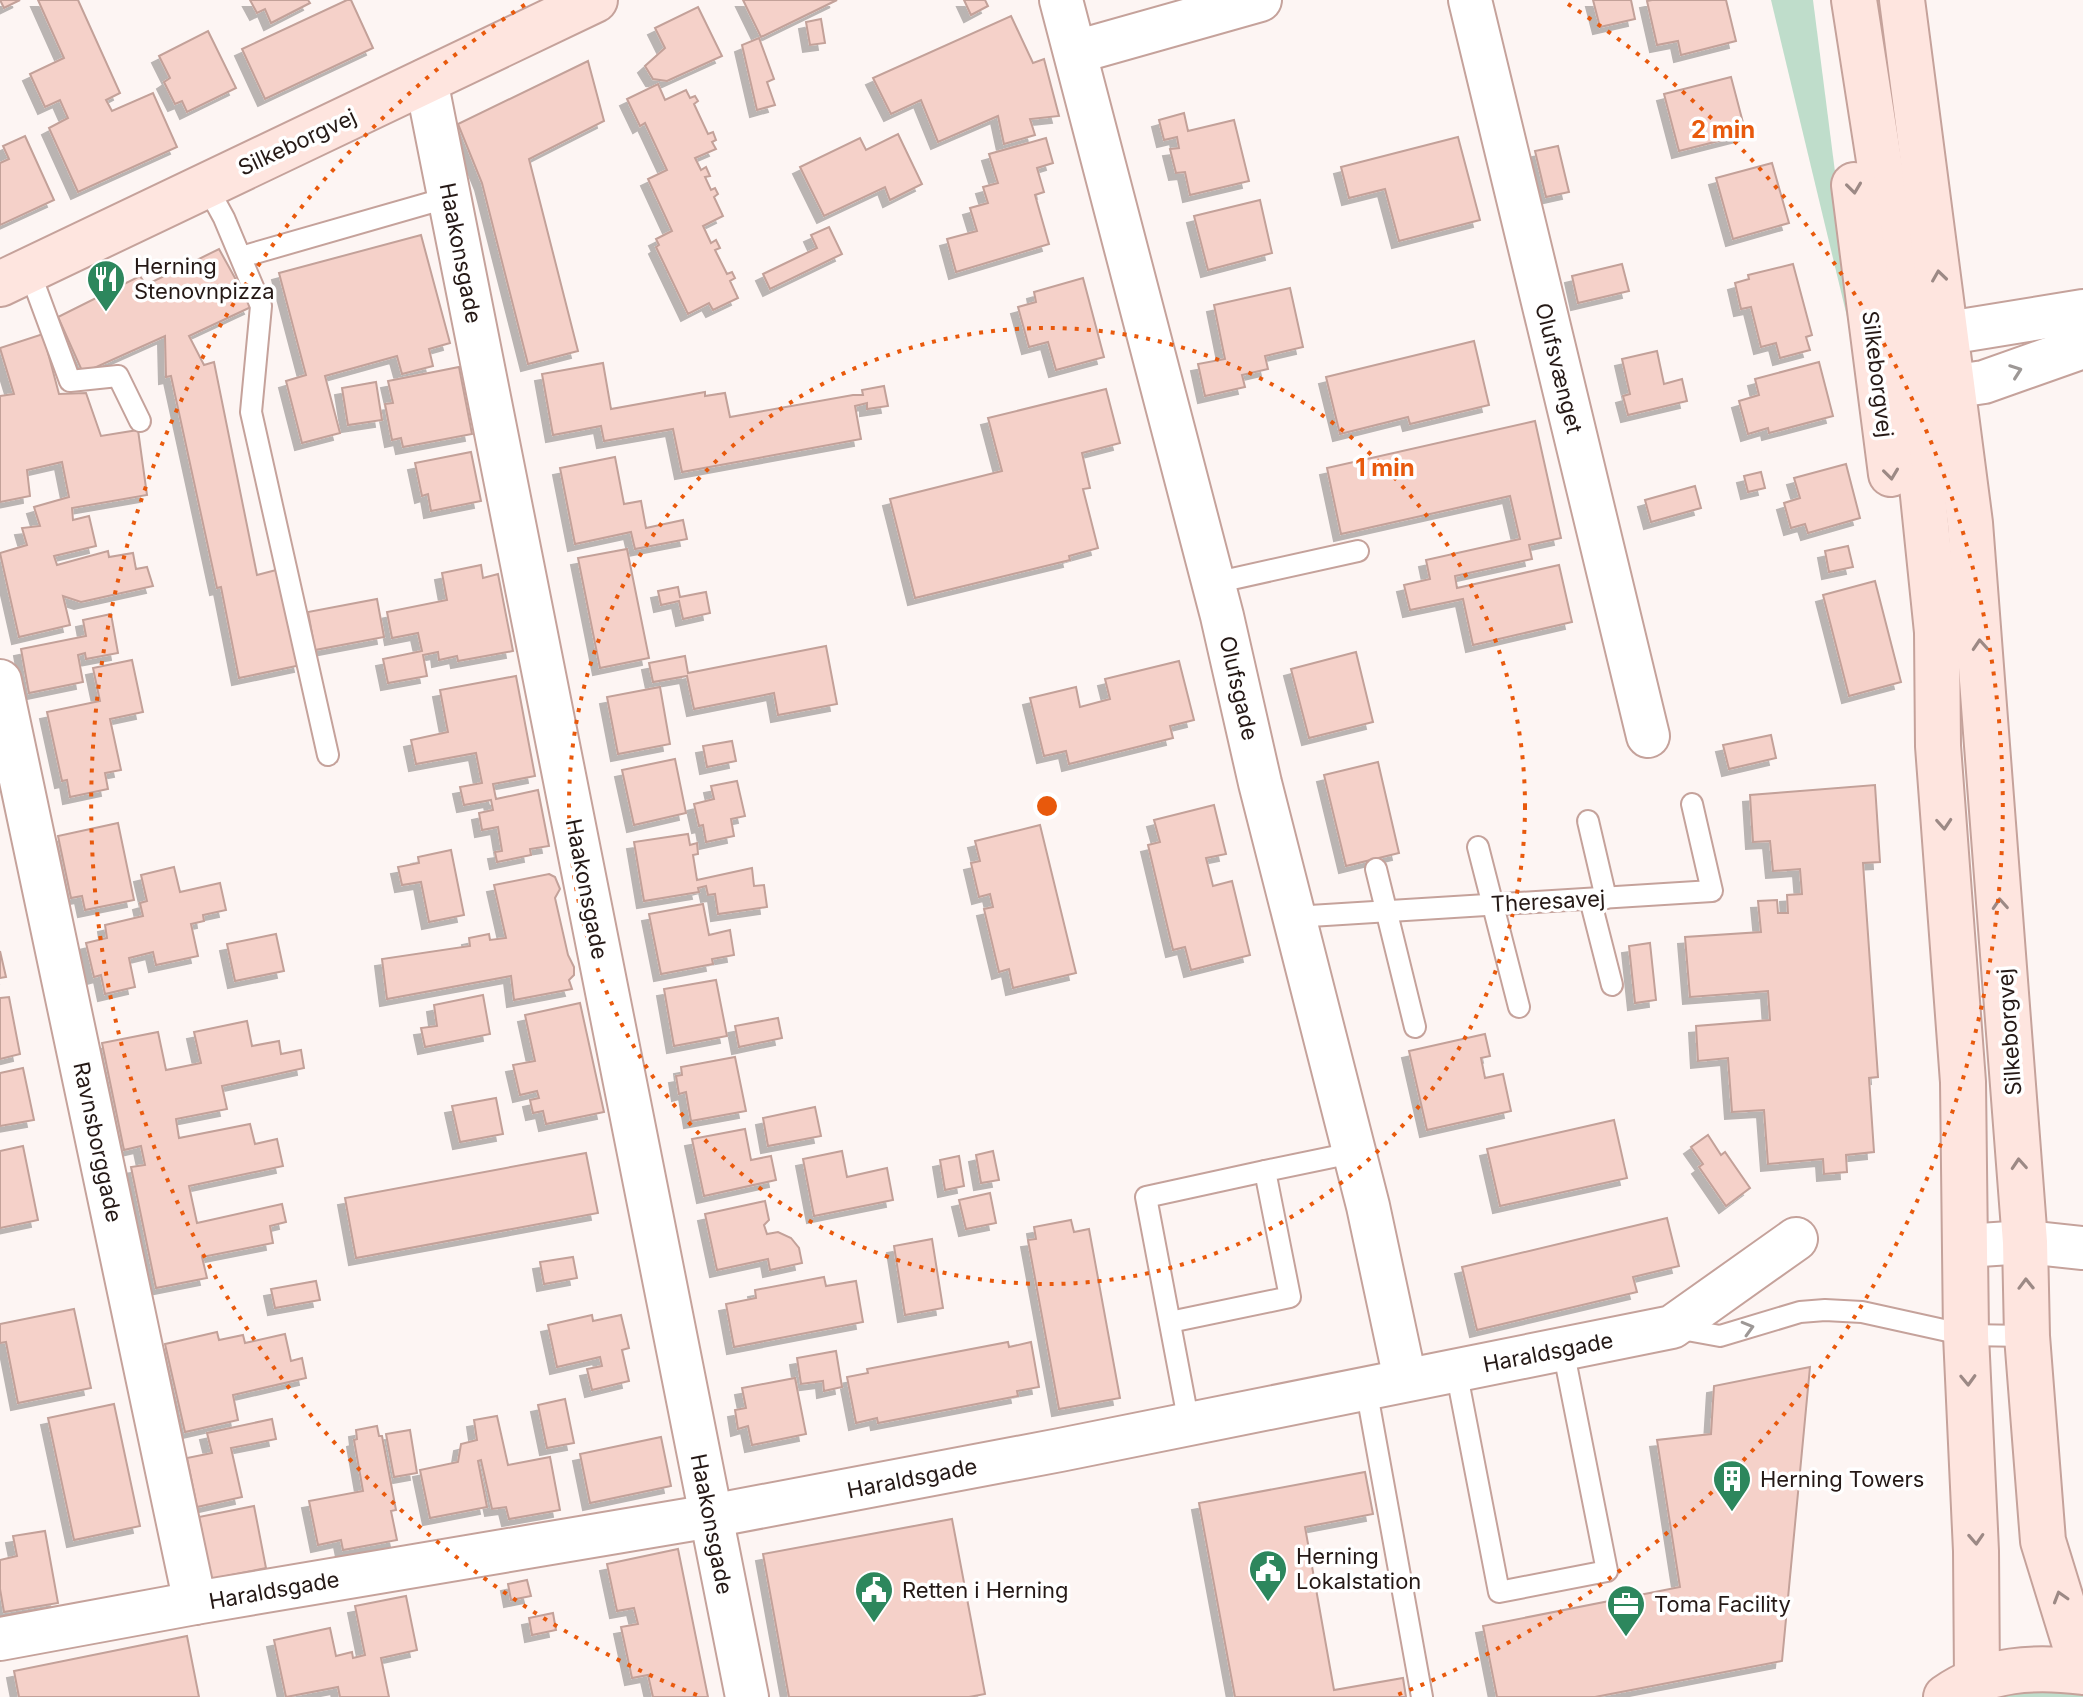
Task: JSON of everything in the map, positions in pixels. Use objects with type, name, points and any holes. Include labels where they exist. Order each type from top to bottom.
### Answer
[{"type":"main road","name":"Silkeborgvej","points":[[14,277],[595,0]]},
{"type":"main road","name":"Silkeborgvej","points":[[1830,0],[1912,631],[1938,746]]},
{"type":"main road","name":"Silkeborgvej","points":[[1854,0],[1927,336]]},
{"type":"main road","name":"Silkeborgvej","points":[[1902,0],[1933,390],[1938,746],[1963,1082],[1966,1335],[1976,1551],[1962,1688]]},
{"type":"main road","name":"Silkeborgvej","points":[[1933,390],[1970,523],[2025,1242],[2027,1336],[2043,1541],[2083,1672]]},
{"type":"main road","points":[[1962,1688],[2024,1670],[2048,1668],[2083,1672]]},
{"type":"street","name":"Olufsgade","points":[[1061,0],[1214,583],[1352,1153],[1368,1206],[1386,1383]]},
{"type":"street","points":[[1076,52],[1260,0]]},
{"type":"street","name":"Olufsvænget","points":[[1470,0],[1648,736]]},
{"type":"street","name":"Haakonsgade","points":[[426,80],[747,1697]]},
{"type":"street","points":[[1927,336],[2083,311]]},
{"type":"street","points":[[1933,390],[1984,382],[2083,347]]},
{"type":"street","name":"Ravnsborggade","points":[[0,681],[195,1603]]},
{"type":"street","name":"Haraldsgade","points":[[0,1639],[711,1516],[1672,1327],[1796,1239]]},
{"type":"street","points":[[1965,1246],[2025,1242],[2083,1248]]},
{"type":"lane","points":[[206,185],[224,218],[261,306],[251,412],[328,755]]},
{"type":"lane","points":[[241,257],[450,197]]},
{"type":"lane","points":[[14,277],[70,381],[118,376],[140,421]]},
{"type":"lane","points":[[1214,583],[1358,551]]},
{"type":"lane","name":"Theresavej","points":[[1294,917],[1712,891],[1692,804]]},
{"type":"lane","points":[[1588,821],[1612,985]]},
{"type":"lane","points":[[1478,847],[1519,1007]]},
{"type":"lane","points":[[1376,869],[1415,1027]]},
{"type":"lane","points":[[1189,1424],[1146,1197],[1352,1153]]},
{"type":"lane","points":[[1170,1322],[1290,1297],[1265,1171]]},
{"type":"lane","points":[[1672,1327],[1720,1336],[1800,1312],[1825,1310],[1862,1312],[1966,1335],[2027,1336]]},
{"type":"lane","points":[[1456,1370],[1499,1592],[1607,1571],[1563,1349]]},
{"type":"lane","points":[[1386,1383],[1422,1697]]},
{"type":"green space","points":[[1771,0],[1813,0],[1861,375]]},
{"type":"green space","points":[[2024,1687],[2083,1692],[2083,1697],[1992,1697]]},
{"type":"building","points":[[0,0],[20,0],[4,8]]},
{"type":"building","points":[[38,0],[78,0],[120,93],[106,100],[112,111],[153,93],[177,147],[78,192],[49,128],[68,118],[60,100],[45,107],[30,74],[64,58]]},
{"type":"building","points":[[250,0],[308,0],[310,3],[271,23],[265,9],[257,13]]},
{"type":"building","points":[[351,0],[373,48],[265,99],[242,49]]},
{"type":"building","points":[[743,0],[837,0],[761,37]]},
{"type":"building","points":[[964,0],[985,0],[988,6],[971,15]]},
{"type":"building","points":[[1593,0],[1631,0],[1635,19],[1600,27]]},
{"type":"building","points":[[1726,0],[1736,41],[1681,55],[1678,41],[1657,45],[1647,1]]},
{"type":"building","points":[[698,7],[722,56],[667,81],[653,79],[645,66],[665,48],[655,28]]},
{"type":"building","points":[[1011,16],[1033,63],[1044,59],[1059,116],[1030,119],[1035,135],[1004,144],[998,116],[938,142],[921,100],[891,114],[873,78]]},
{"type":"building","points":[[821,19],[825,43],[810,45],[806,22]]},
{"type":"building","points":[[208,31],[236,88],[187,112],[182,101],[175,104],[164,82],[170,78],[159,56]]},
{"type":"building","points":[[759,38],[774,79],[767,82],[775,105],[757,110],[742,45]]},
{"type":"building","points":[[588,61],[604,121],[529,159],[578,351],[528,364],[482,183],[458,124]]},
{"type":"building","points":[[1731,77],[1746,134],[1679,151],[1664,94]]},
{"type":"building","points":[[658,84],[665,100],[686,90],[690,98],[695,96],[698,101],[694,104],[708,134],[713,132],[716,140],[712,142],[716,149],[695,158],[701,170],[706,167],[710,176],[705,177],[711,190],[715,188],[718,194],[714,197],[723,216],[703,226],[711,243],[716,240],[720,248],[715,250],[727,274],[732,272],[735,278],[730,281],[738,298],[713,310],[709,303],[688,314],[656,247],[659,245],[656,239],[672,231],[648,179],[667,170],[645,123],[640,126],[627,99]]},
{"type":"building","points":[[1184,113],[1188,131],[1234,120],[1249,181],[1190,195],[1185,172],[1176,173],[1170,149],[1179,148],[1177,137],[1164,140],[1159,120]]},
{"type":"building","points":[[898,134],[922,184],[890,200],[885,187],[824,216],[800,167],[860,138],[866,150]]},
{"type":"building","points":[[25,136],[54,200],[0,225],[0,163],[9,159],[3,146]]},
{"type":"building","points":[[1458,137],[1480,220],[1399,241],[1385,189],[1349,198],[1341,167]]},
{"type":"building","points":[[1046,138],[1053,163],[1037,168],[1044,192],[1035,195],[1049,244],[956,272],[947,239],[977,231],[970,208],[988,203],[983,187],[998,183],[989,154]]},
{"type":"building","points":[[1558,146],[1569,192],[1546,197],[1535,151]]},
{"type":"building","points":[[1772,163],[1789,223],[1733,239],[1716,178]]},
{"type":"building","points":[[1260,200],[1272,253],[1208,270],[1194,216]]},
{"type":"building","points":[[829,227],[842,254],[770,289],[763,274],[817,248],[811,235]]},
{"type":"building","points":[[421,235],[450,343],[429,349],[433,366],[402,374],[397,356],[325,376],[340,433],[302,443],[286,381],[306,375],[279,273]]},
{"type":"building","points":[[219,249],[251,307],[189,336],[204,365],[214,362],[257,575],[280,569],[301,665],[239,678],[221,587],[217,588],[171,376],[166,377],[165,336],[83,373],[58,317],[140,276],[146,285]]},
{"type":"building","points":[[1622,264],[1629,291],[1578,303],[1572,276]]},
{"type":"building","points":[[1793,264],[1812,335],[1806,337],[1810,350],[1780,358],[1776,343],[1761,347],[1751,307],[1741,309],[1735,283],[1749,279],[1748,275]]},
{"type":"building","points":[[1083,278],[1104,357],[1056,370],[1048,342],[1029,347],[1018,307],[1036,302],[1034,292]]},
{"type":"building","points":[[1290,288],[1303,347],[1265,356],[1268,369],[1242,375],[1245,387],[1205,396],[1198,364],[1225,359],[1214,305]]},
{"type":"building","points":[[43,334],[59,394],[86,393],[101,436],[138,430],[147,495],[72,508],[73,520],[89,516],[96,546],[54,556],[57,565],[108,551],[109,557],[133,553],[136,569],[147,567],[153,586],[81,602],[63,596],[70,625],[19,637],[0,553],[27,545],[22,528],[40,526],[34,507],[69,497],[62,462],[27,470],[30,496],[0,502],[0,396],[14,394],[0,348]]},
{"type":"building","points":[[1474,341],[1489,405],[1410,424],[1408,417],[1340,434],[1326,377]]},
{"type":"building","points":[[1657,351],[1664,384],[1682,379],[1687,401],[1628,415],[1623,396],[1630,394],[1622,359]]},
{"type":"building","points":[[1819,362],[1833,416],[1769,433],[1768,428],[1748,434],[1739,401],[1759,395],[1755,379]]},
{"type":"building","points":[[603,363],[611,409],[705,392],[705,396],[725,393],[730,417],[863,395],[862,390],[884,386],[888,406],[867,409],[867,403],[855,406],[861,439],[682,472],[673,429],[604,441],[601,426],[553,435],[542,374]]},
{"type":"building","points":[[459,367],[472,434],[403,447],[401,438],[392,440],[385,404],[393,403],[388,381]]},
{"type":"building","points":[[376,382],[382,420],[348,425],[342,388]]},
{"type":"building","points":[[1106,389],[1120,443],[1082,453],[1090,488],[1083,489],[1098,548],[1069,556],[1070,560],[915,598],[890,499],[1002,471],[988,418]]},
{"type":"building","points":[[1535,421],[1561,538],[1529,545],[1532,559],[1455,576],[1457,588],[1559,565],[1572,622],[1473,645],[1463,599],[1410,610],[1404,585],[1430,579],[1426,560],[1520,539],[1510,496],[1341,534],[1327,468]]},
{"type":"building","points":[[471,452],[481,501],[431,511],[428,494],[422,496],[415,463]]},
{"type":"building","points":[[615,457],[624,504],[641,501],[646,528],[683,520],[687,539],[635,549],[631,532],[575,544],[560,468]]},
{"type":"building","points":[[1846,464],[1860,518],[1808,533],[1805,524],[1791,528],[1784,503],[1800,498],[1794,478]]},
{"type":"building","points":[[1761,472],[1765,488],[1748,492],[1744,476]]},
{"type":"building","points":[[1695,486],[1701,508],[1651,522],[1645,500]]},
{"type":"building","points":[[1848,546],[1853,567],[1829,572],[1825,551]]},
{"type":"building","points":[[627,549],[649,658],[600,668],[578,558]]},
{"type":"building","points":[[481,565],[483,578],[498,574],[513,651],[458,661],[457,656],[439,660],[438,652],[423,655],[427,676],[388,683],[383,659],[422,651],[418,633],[392,638],[387,612],[447,600],[442,573]]},
{"type":"building","points":[[1875,581],[1901,682],[1849,696],[1823,595]]},
{"type":"building","points":[[678,587],[680,597],[706,592],[710,613],[683,619],[679,601],[661,605],[658,591]]},
{"type":"building","points":[[377,599],[384,637],[315,650],[308,612]]},
{"type":"building","points":[[111,614],[118,653],[86,659],[85,653],[78,655],[83,682],[29,693],[21,649],[86,636],[83,620]]},
{"type":"building","points":[[826,646],[837,704],[778,715],[774,693],[694,709],[687,676],[653,682],[649,663],[685,656],[688,673]]},
{"type":"building","points":[[1356,652],[1373,722],[1309,738],[1291,669]]},
{"type":"building","points":[[132,660],[143,712],[110,719],[121,770],[105,773],[108,789],[70,797],[67,780],[62,781],[47,712],[100,701],[93,668]]},
{"type":"building","points":[[1179,661],[1194,720],[1170,726],[1173,738],[1069,764],[1066,751],[1044,756],[1030,698],[1076,687],[1080,707],[1110,699],[1105,679]]},
{"type":"building","points":[[516,676],[535,776],[493,784],[496,799],[538,790],[549,846],[530,849],[531,855],[497,862],[495,852],[502,851],[498,827],[482,830],[479,813],[493,810],[491,800],[464,805],[460,787],[482,783],[476,753],[416,764],[411,740],[448,732],[440,690]]},
{"type":"building","points":[[660,687],[670,744],[618,754],[607,697]]},
{"type":"building","points":[[1771,735],[1776,758],[1729,769],[1723,745]]},
{"type":"building","points":[[732,741],[736,761],[707,767],[703,746]]},
{"type":"building","points":[[675,759],[686,813],[634,825],[622,770]]},
{"type":"building","points":[[1378,762],[1399,853],[1346,866],[1324,775]]},
{"type":"building","points":[[737,781],[745,816],[731,819],[734,836],[706,842],[694,804],[714,799],[711,786]]},
{"type":"building","points":[[1875,785],[1880,862],[1863,863],[1878,1077],[1869,1078],[1874,1152],[1846,1155],[1847,1172],[1824,1174],[1823,1159],[1768,1164],[1764,1110],[1732,1112],[1728,1058],[1698,1061],[1696,1026],[1770,1020],[1768,991],[1690,997],[1685,937],[1761,932],[1758,901],[1777,900],[1778,913],[1788,913],[1787,895],[1802,894],[1800,869],[1773,871],[1770,841],[1753,842],[1750,795]]},
{"type":"building","points":[[1214,805],[1226,854],[1206,858],[1213,886],[1232,881],[1250,955],[1191,970],[1185,947],[1173,950],[1148,845],[1160,842],[1154,820]]},
{"type":"building","points":[[118,823],[134,900],[85,910],[82,896],[71,898],[58,836]]},
{"type":"building","points":[[1040,825],[1076,973],[1013,988],[1009,969],[999,972],[984,909],[993,907],[990,894],[979,897],[971,863],[980,861],[975,841]]},
{"type":"building","points":[[688,834],[690,845],[697,843],[698,854],[693,855],[697,880],[752,868],[754,886],[764,885],[767,907],[718,914],[715,894],[708,895],[706,886],[698,888],[699,892],[644,901],[634,842]]},
{"type":"building","points":[[451,850],[464,915],[429,922],[421,882],[402,885],[398,867],[419,863],[418,857]]},
{"type":"building","points":[[174,867],[180,892],[220,883],[226,910],[203,915],[204,921],[191,924],[198,956],[156,965],[153,952],[129,958],[135,987],[105,994],[101,975],[94,977],[86,943],[107,938],[105,925],[143,916],[140,903],[147,901],[141,875]]},
{"type":"building","points":[[549,874],[555,877],[560,889],[555,898],[568,955],[574,967],[574,975],[569,980],[572,989],[514,1000],[511,976],[387,999],[382,959],[470,946],[469,938],[489,934],[490,940],[506,938],[494,885]]},
{"type":"building","points":[[703,904],[709,935],[730,930],[734,955],[712,959],[713,964],[661,974],[649,914]]},
{"type":"building","points":[[276,934],[284,971],[235,981],[227,944]]},
{"type":"building","points":[[1650,943],[1656,1000],[1635,1003],[1629,946]]},
{"type":"building","points":[[0,951],[6,977],[0,978]]},
{"type":"building","points":[[716,980],[727,1036],[674,1046],[664,989]]},
{"type":"building","points":[[483,995],[490,1034],[425,1047],[421,1028],[437,1026],[434,1005]]},
{"type":"building","points":[[9,997],[20,1054],[0,1059],[0,998]]},
{"type":"building","points":[[580,1003],[604,1112],[546,1124],[543,1111],[533,1113],[530,1100],[539,1098],[537,1091],[520,1095],[513,1065],[535,1061],[525,1015]]},
{"type":"building","points":[[778,1018],[782,1038],[739,1047],[735,1026]]},
{"type":"building","points":[[247,1021],[252,1046],[279,1041],[281,1054],[301,1050],[304,1068],[222,1086],[227,1109],[176,1119],[179,1138],[250,1124],[255,1144],[277,1139],[283,1166],[189,1186],[197,1223],[282,1204],[286,1222],[270,1226],[273,1243],[202,1257],[207,1278],[156,1288],[131,1167],[145,1165],[141,1146],[124,1150],[102,1043],[158,1032],[166,1070],[201,1063],[194,1032]]},
{"type":"building","points":[[1485,1034],[1490,1056],[1481,1058],[1485,1078],[1503,1074],[1511,1111],[1427,1130],[1409,1051]]},
{"type":"building","points":[[735,1057],[746,1111],[691,1121],[686,1092],[679,1094],[676,1076],[682,1075],[681,1067]]},
{"type":"building","points":[[23,1068],[34,1120],[0,1126],[0,1073]]},
{"type":"building","points":[[496,1098],[503,1134],[460,1142],[452,1106]]},
{"type":"building","points":[[815,1107],[821,1136],[768,1146],[763,1118]]},
{"type":"building","points":[[1614,1120],[1627,1178],[1500,1206],[1487,1149]]},
{"type":"building","points":[[745,1129],[751,1160],[771,1156],[776,1180],[704,1196],[692,1139]]},
{"type":"building","points":[[1708,1135],[1721,1155],[1725,1152],[1750,1188],[1726,1206],[1699,1167],[1703,1164],[1691,1147]]},
{"type":"building","points":[[23,1146],[38,1220],[0,1228],[0,1151]]},
{"type":"building","points":[[842,1151],[847,1177],[887,1168],[893,1200],[814,1216],[803,1159]]},
{"type":"building","points":[[993,1151],[999,1180],[981,1183],[976,1155]]},
{"type":"building","points":[[586,1153],[598,1213],[356,1258],[345,1198]]},
{"type":"building","points":[[959,1156],[964,1186],[945,1190],[940,1160]]},
{"type":"building","points":[[990,1193],[996,1223],[966,1229],[959,1200]]},
{"type":"building","points":[[765,1201],[769,1220],[764,1225],[767,1234],[778,1232],[791,1238],[799,1248],[802,1263],[770,1270],[768,1259],[717,1270],[705,1214]]},
{"type":"building","points":[[1667,1218],[1679,1266],[1633,1277],[1637,1292],[1477,1330],[1462,1267]]},
{"type":"building","points":[[1071,1220],[1074,1232],[1089,1229],[1120,1398],[1059,1409],[1028,1240],[1036,1239],[1034,1227]]},
{"type":"building","points":[[932,1239],[943,1308],[905,1315],[894,1246]]},
{"type":"building","points":[[573,1257],[577,1278],[544,1284],[540,1262]]},
{"type":"building","points":[[824,1277],[826,1286],[856,1281],[863,1322],[734,1347],[726,1304],[756,1298],[755,1290]]},
{"type":"building","points":[[316,1281],[320,1300],[275,1308],[271,1289]]},
{"type":"building","points":[[74,1309],[91,1388],[18,1403],[6,1342],[0,1343],[0,1324]]},
{"type":"building","points":[[592,1315],[593,1321],[621,1315],[629,1348],[622,1350],[629,1381],[592,1390],[587,1369],[602,1366],[600,1357],[557,1367],[548,1325]]},
{"type":"building","points":[[217,1332],[219,1340],[243,1335],[245,1343],[285,1334],[291,1361],[302,1358],[306,1378],[233,1395],[238,1420],[185,1432],[165,1344]]},
{"type":"building","points":[[1008,1342],[1009,1347],[1031,1342],[1039,1387],[1017,1391],[1018,1396],[878,1423],[877,1418],[856,1423],[847,1377],[868,1373],[867,1369]]},
{"type":"building","points":[[836,1351],[842,1387],[824,1391],[823,1381],[801,1384],[797,1358]]},
{"type":"building","name":"Herning Towers","points":[[1810,1367],[1782,1661],[1595,1697],[1497,1697],[1483,1626],[1680,1587],[1657,1440],[1711,1434],[1714,1386]]},
{"type":"building","points":[[795,1378],[806,1434],[752,1445],[748,1426],[738,1429],[735,1410],[746,1408],[742,1388]]},
{"type":"building","points":[[565,1399],[574,1443],[547,1448],[538,1405]]},
{"type":"building","points":[[114,1404],[140,1526],[74,1540],[48,1418]]},
{"type":"building","points":[[497,1416],[508,1465],[550,1457],[560,1510],[509,1519],[506,1507],[492,1509],[481,1460],[478,1461],[487,1507],[430,1518],[420,1470],[458,1462],[461,1444],[477,1440],[474,1420]]},
{"type":"building","points":[[272,1419],[276,1439],[231,1448],[242,1497],[197,1507],[187,1458],[212,1453],[207,1433]]},
{"type":"building","points":[[377,1426],[379,1436],[382,1436],[396,1510],[391,1511],[397,1540],[343,1550],[341,1540],[318,1545],[309,1501],[363,1491],[354,1440],[357,1439],[356,1430]]},
{"type":"building","points":[[410,1430],[417,1473],[394,1477],[386,1434]]},
{"type":"building","points":[[661,1437],[671,1486],[590,1503],[580,1454]]},
{"type":"building","name":"Herning Lokalstation","points":[[1365,1472],[1373,1514],[1305,1527],[1334,1690],[1403,1678],[1406,1697],[1235,1697],[1199,1503]]},
{"type":"building","points":[[254,1506],[266,1568],[211,1579],[199,1517]]},
{"type":"building","name":"Retten i Herning","points":[[952,1519],[985,1694],[969,1697],[789,1697],[763,1554]]},
{"type":"building","points":[[45,1531],[58,1603],[4,1612],[0,1560],[17,1556],[13,1536]]},
{"type":"building","points":[[678,1549],[708,1697],[653,1697],[648,1675],[632,1678],[621,1627],[638,1624],[634,1608],[617,1611],[607,1564]]},
{"type":"building","points":[[527,1580],[531,1596],[511,1600],[508,1584]]},
{"type":"building","points":[[406,1596],[417,1650],[381,1658],[389,1697],[340,1697],[338,1687],[286,1697],[274,1640],[330,1628],[336,1656],[352,1652],[353,1658],[365,1655],[355,1606]]},
{"type":"building","points":[[553,1613],[556,1630],[532,1635],[529,1618]]},
{"type":"building","points":[[187,1636],[199,1697],[19,1697],[14,1671]]},
{"type":"place","name":"Herning Stenovnpizza","points":[[106,313]]},
{"type":"place","name":"Herning Towers","points":[[1732,1513]]},
{"type":"place","name":"Herning Lokalstation","points":[[1268,1603]]},
{"type":"place","name":"Retten i Herning","points":[[874,1624]]},
{"type":"place","name":"Toma Facility","points":[[1626,1638]]}]
